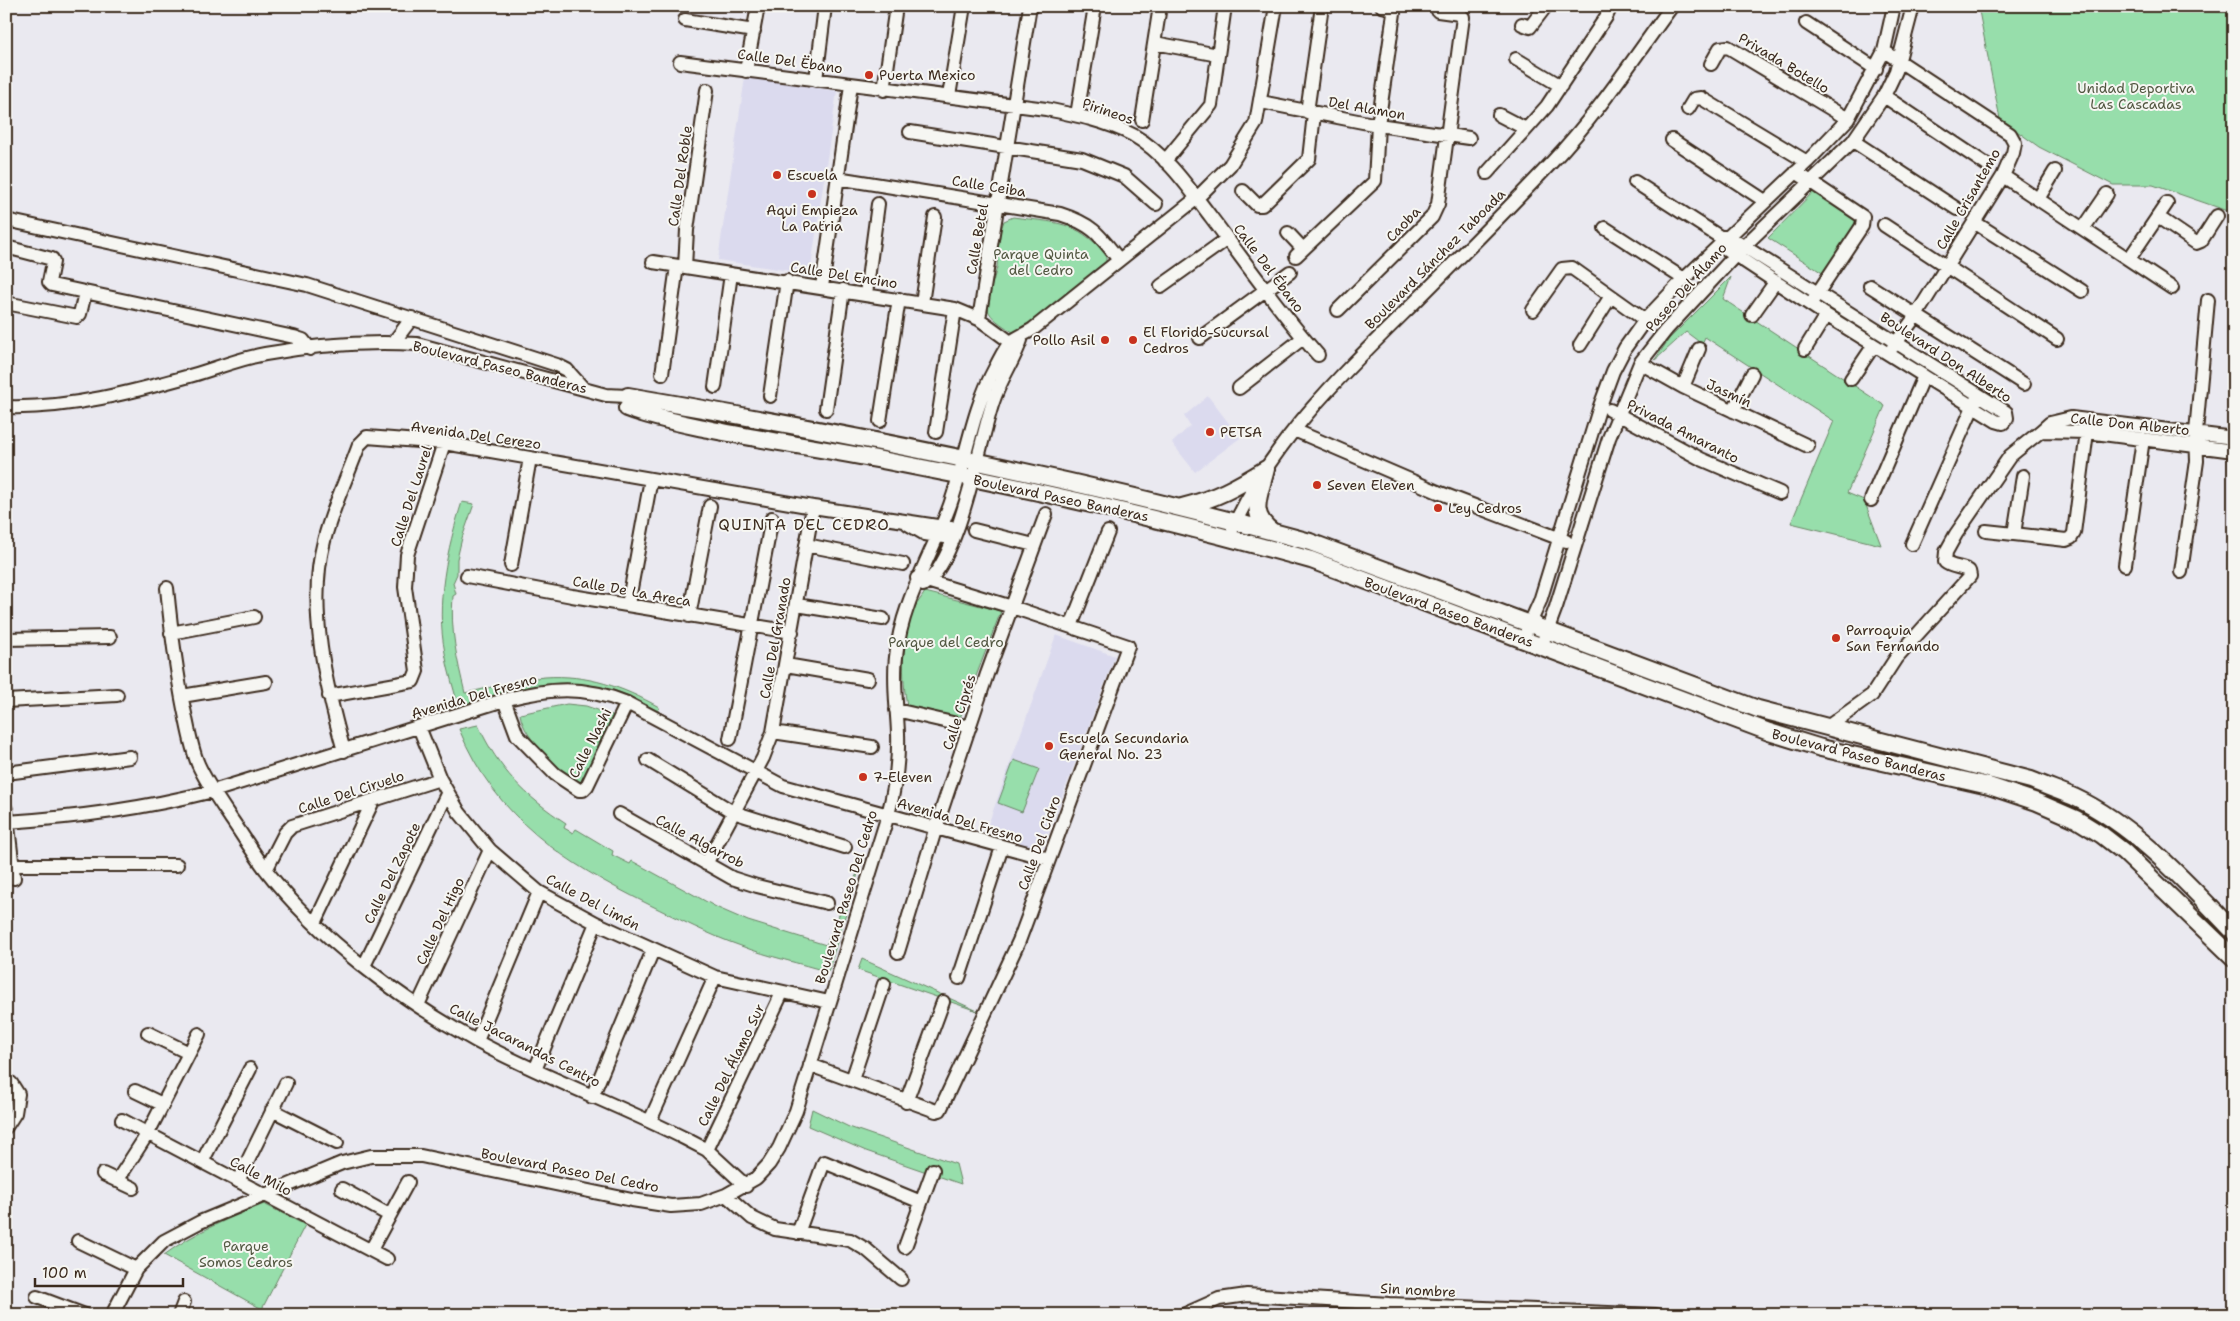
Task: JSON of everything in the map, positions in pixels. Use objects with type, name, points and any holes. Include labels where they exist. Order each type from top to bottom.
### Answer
[{"type":"main road","name":"Boulevard Paseo Banderas","points":[[627,402],[970,459],[1236,522],[1310,542],[1447,595],[1531,623],[1758,710],[2031,780],[2075,798],[2112,820],[2150,850],[2234,932]]},
{"type":"main road","name":"Boulevard Paseo Banderas","points":[[627,402],[650,417],[966,477],[1150,518],[1311,560],[1769,732],[1821,748],[1989,786],[2037,802],[2076,819],[2102,835],[2124,852],[2234,958]]},
{"type":"main road","points":[[1178,508],[1208,501],[1224,494],[1266,469]]},
{"type":"main road","points":[[1266,469],[1257,503],[1258,514],[1262,524],[1275,533]]},
{"type":"street","points":[[746,71],[758,6]]},
{"type":"street","points":[[816,80],[825,6]]},
{"type":"street","points":[[884,90],[896,6]]},
{"type":"street","points":[[949,96],[964,6]]},
{"type":"street","name":"Calle Betel","points":[[979,319],[1030,6]]},
{"type":"street","points":[[1077,115],[1095,6]]},
{"type":"street","points":[[1142,120],[1160,6]]},
{"type":"street","points":[[1165,161],[1211,105],[1225,6]]},
{"type":"street","points":[[920,583],[955,534],[970,459],[1017,342],[1197,198],[1224,171],[1244,145],[1256,123],[1261,102],[1276,6]]},
{"type":"street","points":[[1243,191],[1258,205],[1262,205],[1306,163],[1310,153],[1311,113],[1322,6]]},
{"type":"street","points":[[1288,232],[1300,252],[1375,181],[1378,125],[1394,13],[1390,8],[1382,6]]},
{"type":"street","points":[[1522,24],[1530,27],[1533,25],[1546,6]]},
{"type":"street","points":[[1487,173],[1547,106],[1611,6]]},
{"type":"street","name":"Boulevard Sánchez Taboada","points":[[1228,538],[1266,469],[1294,430],[1370,345],[1554,161],[1630,66],[1672,6]]},
{"type":"street","name":"Paseo Del Álamo","points":[[1523,639],[1540,601],[1584,464],[1591,432],[1600,406],[1613,371],[1625,348],[1645,320],[1684,279],[1807,162],[1848,119],[1884,51],[1894,6]]},
{"type":"street","name":"Paseo Del Álamo","points":[[1541,645],[1548,630],[1617,414],[1640,363],[1666,330],[1739,251],[1811,183],[1853,140],[1884,96],[1900,62],[1913,6]]},
{"type":"street","name":"Caoba","points":[[1338,310],[1436,212],[1448,136],[1463,16],[1460,14],[1438,12]]},
{"type":"street","points":[[685,20],[754,31]]},
{"type":"street","points":[[1806,23],[1876,69]]},
{"type":"street","points":[[1154,43],[1218,55]]},
{"type":"street","name":"Privada Botello","points":[[1711,64],[1720,48],[1728,47],[1848,119]]},
{"type":"street","name":"Calle Crisantemo","points":[[1884,51],[2010,134],[2015,143],[2013,153],[2003,176],[1915,317],[1889,353]]},
{"type":"street","points":[[1516,59],[1561,86]]},
{"type":"street","name":"Calle Del Ëbano","points":[[680,62],[884,90],[1014,105]]},
{"type":"street","points":[[822,287],[852,85]]},
{"type":"street","name":"Calle Del Roble","points":[[662,374],[688,230],[706,90]]},
{"type":"street","points":[[1884,96],[1987,166]]},
{"type":"street","points":[[1688,109],[1694,99],[1701,98],[1807,162]]},
{"type":"street","name":"Del Alamon","points":[[1261,102],[1378,125],[1470,138]]},
{"type":"street","name":"Pirineos","points":[[1014,105],[1077,115],[1110,125],[1134,136],[1165,161],[1197,198]]},
{"type":"street","points":[[1498,115],[1526,129]]},
{"type":"street","points":[[910,132],[1082,159],[1124,176],[1156,204]]},
{"type":"street","points":[[1672,140],[1765,201]]},
{"type":"street","points":[[1853,140],[1956,209]]},
{"type":"street","points":[[2038,199],[2055,171]]},
{"type":"street","points":[[1796,172],[1860,214],[1864,222],[1814,299]]},
{"type":"street","points":[[2003,176],[2172,288]]},
{"type":"street","name":"Calle Ceiba","points":[[837,178],[1060,214],[1079,220],[1094,229],[1119,260]]},
{"type":"street","name":"Boulevard Don Alberto","points":[[1635,182],[1814,299],[1826,315],[1924,376],[1976,400]]},
{"type":"street","points":[[2083,229],[2107,194]]},
{"type":"street","name":"Calle Del Ébano","points":[[1197,198],[1303,338],[1318,355]]},
{"type":"street","points":[[2129,259],[2167,203]]},
{"type":"street","points":[[866,294],[878,204]]},
{"type":"street","points":[[2158,217],[2196,243],[2199,243],[2217,216]]},
{"type":"street","points":[[922,303],[934,217]]},
{"type":"street","points":[[6,220],[290,281],[454,331],[490,346],[557,365],[568,370],[584,389]]},
{"type":"street","points":[[1974,222],[2082,291]]},
{"type":"street","points":[[1884,225],[2057,339]]},
{"type":"street","points":[[1606,228],[1684,279]]},
{"type":"street","points":[[1161,286],[1228,238]]},
{"type":"street","points":[[6,247],[52,259],[50,284],[294,337],[303,340],[310,349]]},
{"type":"street","name":"Boulevard Don Alberto","points":[[1739,251],[1776,282],[1814,299],[1897,342],[1976,400]]},
{"type":"street","name":"Calle Del Encino","points":[[653,262],[955,308],[979,319],[1017,342]]},
{"type":"street","points":[[1533,310],[1562,268],[1567,267],[1572,268],[1645,320]]},
{"type":"street","points":[[1200,338],[1290,272]]},
{"type":"street","points":[[716,387],[731,274]]},
{"type":"street","points":[[770,396],[787,282]]},
{"type":"street","points":[[1752,315],[1776,282]]},
{"type":"street","points":[[1870,286],[1915,317],[2024,384]]},
{"type":"street","points":[[826,409],[843,290]]},
{"type":"street","points":[[6,303],[77,317],[80,314],[85,293]]},
{"type":"street","points":[[1580,345],[1611,296]]},
{"type":"street","points":[[880,421],[899,299]]},
{"type":"street","points":[[2181,572],[2198,446],[2196,432],[2208,300]]},
{"type":"street","points":[[936,432],[955,308]]},
{"type":"street","points":[[1805,349],[1826,315]]},
{"type":"street","points":[[393,343],[412,318]]},
{"type":"street","points":[[1239,388],[1303,338]]},
{"type":"street","name":"Boulevard Paseo Banderas","points":[[6,407],[43,406],[104,396],[192,375],[264,354],[393,343],[416,344],[627,402]]},
{"type":"street","points":[[1850,379],[1874,345]]},
{"type":"street","points":[[1683,387],[1699,350]]},
{"type":"street","name":"Jasmín","points":[[1640,363],[1683,387],[1808,446]]},
{"type":"street","points":[[1733,411],[1752,374]]},
{"type":"street","points":[[1871,500],[1924,376]]},
{"type":"street","points":[[1912,544],[1976,400]]},
{"type":"street","name":"Privada Amaranto","points":[[1600,406],[1701,459],[1780,493]]},
{"type":"street","name":"Calle Don Alberto","points":[[2041,431],[2050,423],[2071,418],[2234,438]]},
{"type":"street","points":[[1294,430],[1438,492],[1576,544]]},
{"type":"street","points":[[1826,728],[1872,695],[1896,658],[1970,576],[1969,571],[1964,568],[1950,566],[1945,562],[1946,552],[1956,534],[2010,456],[2041,431]]},
{"type":"street","name":"Calle Don Alberto","points":[[2041,431],[2087,432],[2234,451]]},
{"type":"street","points":[[1591,432],[1609,438]]},
{"type":"street","points":[[1986,531],[2066,540],[2073,536],[2087,432]]},
{"type":"street","name":"Avenida Del Cerezo","points":[[344,751],[329,696],[318,614],[319,574],[324,541],[359,444],[364,438],[371,436],[444,443],[903,521],[925,534],[940,531],[955,534]]},
{"type":"street","points":[[2125,564],[2143,439]]},
{"type":"street","name":"Calle Del Laurel","points":[[329,696],[415,679],[417,671],[405,587],[407,555],[444,443]]},
{"type":"street","points":[[511,565],[530,458]]},
{"type":"street","points":[[2014,534],[2022,476]]},
{"type":"street","points":[[920,583],[940,531],[966,477]]},
{"type":"street","points":[[628,605],[651,479]]},
{"type":"street","points":[[688,616],[710,506]]},
{"type":"street","name":"Calle Del Granado","points":[[706,864],[756,772],[774,732],[813,507]]},
{"type":"street","name":"Calle Ciprés","points":[[898,952],[936,827],[1046,514]]},
{"type":"street","points":[[730,739],[772,518]]},
{"type":"street","points":[[974,530],[1034,545]]},
{"type":"street","points":[[1071,626],[1108,532]]},
{"type":"street","points":[[806,545],[903,564]]},
{"type":"street","name":"Calle De La Areca","points":[[467,576],[750,627],[792,632]]},
{"type":"street","name":"Calle Del Cidro","points":[[810,1065],[906,1102],[936,1111],[940,1110],[1019,941],[1128,646],[1012,607],[920,583]]},
{"type":"street","name":"Boulevard Paseo Del Cedro","points":[[112,1315],[136,1269],[157,1246],[178,1233],[342,1163],[371,1156],[421,1156],[632,1200],[671,1206],[701,1204],[746,1186],[769,1164],[780,1148],[796,1111],[888,815],[896,771],[895,670],[898,640],[920,583]]},
{"type":"street","name":"Calle Jacarandas Centro","points":[[167,588],[171,633],[182,696],[198,763],[213,791],[266,870],[315,923],[364,966],[418,1005],[477,1041],[592,1097],[650,1121],[707,1150],[746,1186]]},
{"type":"street","points":[[797,605],[882,619]]},
{"type":"street","points":[[171,633],[254,617]]},
{"type":"street","points":[[6,639],[110,637]]},
{"type":"street","points":[[786,665],[868,679]]},
{"type":"street","points":[[182,696],[266,682]]},
{"type":"street","name":"Avenida Del Fresno","points":[[7,822],[108,813],[144,807],[213,791],[504,700],[545,690],[564,690],[603,694],[627,703],[783,786],[936,827],[1049,860]]},
{"type":"street","points":[[6,701],[117,695]]},
{"type":"street","name":"Calle Nashi","points":[[504,700],[517,735],[555,774],[576,789],[583,790],[587,786],[627,703]]},
{"type":"street","points":[[896,710],[970,727]]},
{"type":"street","name":"Calle Del Limón","points":[[419,727],[447,794],[475,833],[490,850],[539,892],[596,923],[716,977],[829,1002]]},
{"type":"street","points":[[774,732],[872,747]]},
{"type":"street","points":[[6,773],[130,757]]},
{"type":"street","points":[[648,760],[733,812],[845,847]]},
{"type":"street","name":"Calle Del Ciruelo","points":[[266,870],[288,828],[440,779]]},
{"type":"street","name":"Calle Del Zapote","points":[[364,966],[447,794]]},
{"type":"street","points":[[315,923],[372,801]]},
{"type":"street","points":[[6,809],[14,878]]},
{"type":"street","name":"Calle Algarrob","points":[[619,814],[732,878],[827,903]]},
{"type":"street","points":[[959,978],[1002,847]]},
{"type":"street","name":"Calle Del Higo","points":[[418,1005],[490,850]]},
{"type":"street","points":[[12,865],[177,865]]},
{"type":"street","points":[[477,1041],[539,892]]},
{"type":"street","points":[[535,1070],[596,923]]},
{"type":"street","points":[[592,1097],[653,950]]},
{"type":"street","points":[[650,1121],[716,977]]},
{"type":"street","points":[[852,1080],[884,984]]},
{"type":"street","name":"Calle Del Álamo Sur","points":[[707,1150],[782,993]]},
{"type":"street","points":[[906,1102],[943,1002]]},
{"type":"street","points":[[148,1032],[189,1054]]},
{"type":"street","points":[[117,1181],[148,1134],[199,1034]]},
{"type":"street","points":[[202,1162],[250,1069]]},
{"type":"street","points":[[6,1082],[17,1089],[18,1100],[14,1113],[6,1126]]},
{"type":"street","points":[[238,1181],[286,1083]]},
{"type":"street","points":[[135,1091],[162,1104]]},
{"type":"street","points":[[272,1110],[337,1143]]},
{"type":"street","name":"Calle Milo","points":[[122,1120],[387,1259]]},
{"type":"street","points":[[798,1233],[824,1162],[922,1202]]},
{"type":"street","points":[[906,1247],[932,1170]]},
{"type":"street","points":[[103,1174],[133,1188]]},
{"type":"street","points":[[371,1250],[408,1182]]},
{"type":"street","points":[[342,1189],[389,1215]]},
{"type":"street","points":[[726,1195],[752,1218],[775,1229],[850,1240],[867,1250],[901,1279]]},
{"type":"street","points":[[78,1241],[136,1269]]},
{"type":"street","name":"Sin nombre","points":[[1182,1315],[1219,1299],[1247,1295],[1389,1304],[1656,1315]]},
{"type":"street","points":[[37,1298],[85,1315]]},
{"type":"street","points":[[179,1315],[184,1302]]},
{"type":"shaded area","name":"Escuela","points":[[745,77],[837,91],[810,274],[718,260]]},
{"type":"shaded area","name":"PETSA","points":[[1208,396],[1240,438],[1195,472],[1172,443],[1190,426],[1184,416]]},
{"type":"shaded area","name":"Escuela Secundaria General No. 23","points":[[1056,635],[1115,656],[1042,850],[984,836]]},
{"type":"green space","name":"Unidad Deportiva Las Cascadas","points":[[1978,6],[2234,6],[2234,213],[2153,185],[2113,185],[2039,147],[2000,119]]},
{"type":"green space","points":[[1820,185],[1863,213],[1824,274],[1768,238]]},
{"type":"green space","name":"Parque Quinta del Cedro","points":[[1013,217],[1054,222],[1075,229],[1095,243],[1106,254],[1106,263],[1016,334],[994,319],[989,313],[987,306],[997,267],[997,248],[1000,232],[1004,221]]},
{"type":"green space","points":[[1731,277],[1723,299],[1885,406],[1847,493],[1864,500],[1881,545],[1791,523],[1834,421],[1705,337],[1702,344],[1686,332],[1654,361],[1669,339]]},
{"type":"green space","points":[[462,502],[474,504],[462,538],[457,559],[457,574],[453,583],[456,594],[453,596],[452,609],[453,633],[465,693],[535,678],[575,678],[604,683],[632,693],[659,707],[658,711],[613,690],[587,685],[568,684],[531,688],[459,708],[446,660],[441,615],[447,557]]},
{"type":"green space","name":"Parque del Cedro","points":[[925,592],[1001,611],[960,718],[907,705],[903,671],[904,645],[908,622]]},
{"type":"green space","points":[[567,704],[586,706],[615,716],[580,784],[535,744],[523,724],[520,714]]},
{"type":"green space","points":[[478,725],[495,756],[514,781],[538,803],[566,823],[564,828],[573,833],[576,829],[613,851],[612,855],[630,864],[632,861],[718,908],[748,921],[826,945],[861,864],[828,972],[773,957],[706,932],[618,888],[561,854],[536,835],[492,789],[474,761],[459,729]]},
{"type":"green space","points":[[1014,760],[1039,769],[1022,812],[998,803]]},
{"type":"green space","points":[[862,959],[980,1012],[858,970]]},
{"type":"green space","points":[[812,1109],[849,1127],[956,1164],[961,1184],[866,1151],[808,1126]]},
{"type":"green space","name":"Parque Somos Cedros","points":[[264,1204],[305,1225],[262,1309],[164,1255],[200,1232]]},
{"type":"place","name":"Puerta Mexico","points":[[869,75]]},
{"type":"place","name":"Escuela","points":[[777,175]]},
{"type":"place","name":"Aqui Empieza La Patria","points":[[812,194]]},
{"type":"place","name":"Pollo Asil","points":[[1105,340]]},
{"type":"place","name":"El Florido-Sucursal Cedros","points":[[1133,340]]},
{"type":"place","name":"PETSA","points":[[1210,432]]},
{"type":"place","name":"Seven Eleven","points":[[1317,485]]},
{"type":"place","name":"Ley Cedros","points":[[1438,508]]},
{"type":"place","name":"Parroquia San Fernando","points":[[1836,638]]},
{"type":"place","name":"Escuela Secundaria General No. 23","points":[[1049,746]]},
{"type":"place","name":"7-Eleven","points":[[863,777]]},
{"type":"district","name":"QUINTA DEL CEDRO","points":[[804,524]]}]
